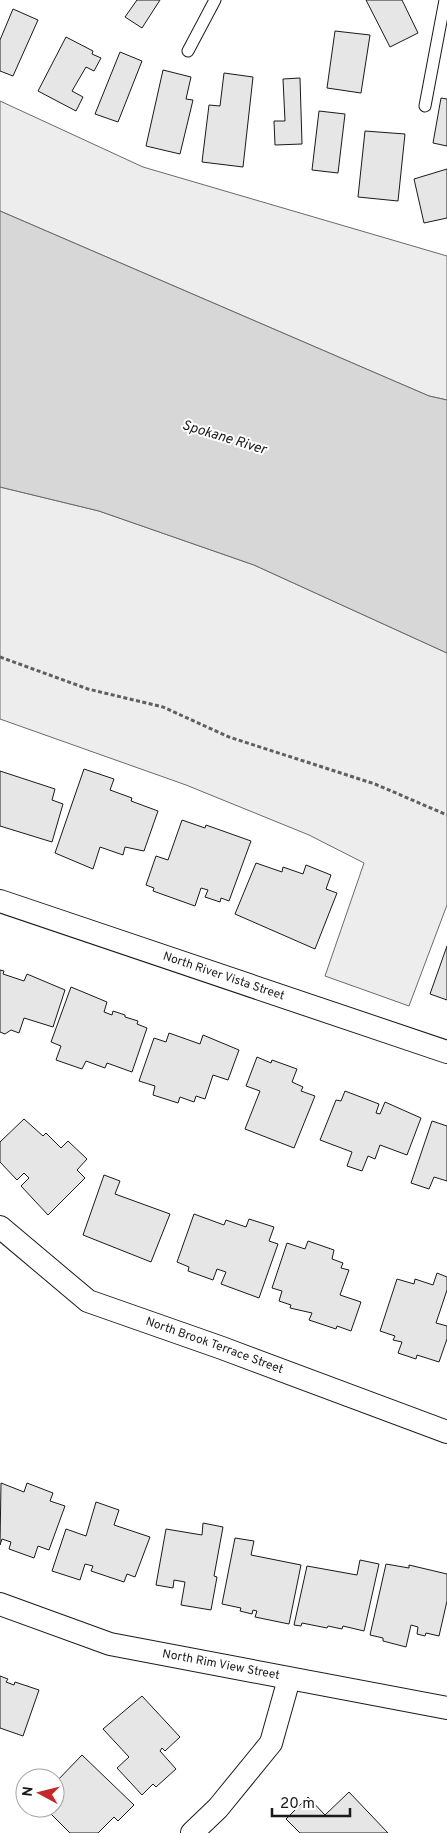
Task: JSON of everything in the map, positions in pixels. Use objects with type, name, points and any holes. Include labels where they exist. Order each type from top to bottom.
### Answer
[{"type":"street","name":"North River Vista Street","points":[[0,901],[447,1052]]},
{"type":"street","name":"North Brook Terrace Street","points":[[0,1227],[88,1301],[222,1348],[447,1432]]},
{"type":"street","name":"North Rim View Street","points":[[0,1604],[110,1644],[447,1708]]},
{"type":"street","points":[[192,1833],[218,1808],[271,1743],[289,1679]]},
{"type":"lane","points":[[188,51],[215,0]]},
{"type":"lane","points":[[425,106],[445,0]]},
{"type":"path","points":[[0,657],[88,689],[163,708],[229,737],[375,784],[447,815]]},
{"type":"shaded area","points":[[0,101],[143,167],[447,256],[447,400],[429,396],[0,211]]},
{"type":"shaded area","points":[[0,487],[99,511],[254,565],[447,653],[447,905],[409,1006],[325,976],[364,863],[309,835],[186,785],[0,719]]},
{"type":"water","name":"Spokane River","points":[[0,211],[429,396],[447,400],[447,653],[254,565],[99,511],[0,487]]},
{"type":"building","points":[[137,0],[160,0],[142,28],[125,17]]},
{"type":"building","points":[[366,0],[402,0],[418,33],[390,47]]},
{"type":"building","points":[[13,9],[38,20],[13,76],[0,71],[0,40]]},
{"type":"building","points":[[335,31],[370,35],[361,93],[327,88]]},
{"type":"building","points":[[66,37],[93,51],[92,54],[101,58],[94,71],[86,67],[72,91],[83,97],[76,111],[38,91]]},
{"type":"building","points":[[120,52],[142,61],[118,122],[95,114]]},
{"type":"building","points":[[163,70],[191,77],[186,99],[193,100],[180,154],[146,146]]},
{"type":"building","points":[[224,73],[253,77],[243,167],[202,162],[209,105],[220,106]]},
{"type":"building","points":[[300,78],[302,144],[275,145],[274,121],[285,121],[283,79]]},
{"type":"building","points":[[441,98],[447,99],[447,146],[433,143]]},
{"type":"building","points":[[319,111],[345,114],[338,173],[312,170]]},
{"type":"building","points":[[365,131],[405,134],[398,201],[358,197]]},
{"type":"building","points":[[447,169],[447,218],[424,223],[414,179]]},
{"type":"building","points":[[84,769],[114,779],[110,790],[132,798],[131,801],[158,811],[144,851],[125,847],[123,855],[100,847],[93,869],[55,853]]},
{"type":"building","points":[[0,771],[55,789],[52,800],[63,804],[52,842],[0,826]]},
{"type":"building","points":[[182,820],[205,828],[206,825],[251,841],[229,901],[221,898],[220,902],[205,897],[208,890],[201,888],[195,906],[153,891],[154,888],[146,885],[156,856],[168,860]]},
{"type":"building","points":[[256,863],[282,872],[283,867],[303,874],[306,865],[331,875],[326,889],[337,893],[315,949],[235,914]]},
{"type":"building","points":[[447,946],[447,1000],[430,994]]},
{"type":"building","points":[[0,970],[4,971],[3,974],[24,981],[27,974],[65,990],[53,1027],[24,1018],[19,1033],[11,1030],[5,1034],[0,1032]]},
{"type":"building","points":[[71,987],[107,1002],[104,1012],[112,1015],[113,1011],[125,1015],[125,1017],[138,1021],[137,1024],[147,1028],[132,1072],[107,1063],[105,1068],[86,1061],[82,1069],[56,1060],[61,1046],[51,1042]]},
{"type":"building","points":[[169,1033],[200,1044],[203,1035],[239,1050],[228,1080],[213,1075],[205,1099],[196,1096],[194,1102],[180,1097],[178,1103],[153,1095],[155,1086],[139,1081],[154,1038],[166,1042]]},
{"type":"building","points":[[257,1057],[271,1063],[272,1060],[297,1069],[292,1082],[303,1087],[301,1091],[315,1096],[294,1148],[245,1129],[260,1091],[246,1086]]},
{"type":"building","points":[[345,1091],[379,1104],[376,1113],[380,1114],[385,1102],[421,1118],[407,1155],[380,1145],[375,1159],[368,1156],[362,1171],[347,1166],[352,1152],[320,1140],[336,1100],[341,1101]]},
{"type":"building","points":[[24,1119],[43,1136],[46,1133],[61,1148],[68,1141],[87,1159],[77,1170],[85,1178],[48,1215],[21,1186],[29,1178],[24,1173],[17,1180],[0,1162],[0,1142]]},
{"type":"building","points":[[432,1121],[447,1126],[447,1181],[434,1177],[429,1189],[411,1183]]},
{"type":"building","points":[[104,1175],[120,1181],[115,1194],[170,1214],[151,1262],[83,1235]]},
{"type":"building","points":[[194,1214],[224,1225],[226,1220],[246,1227],[249,1219],[274,1227],[269,1241],[278,1244],[259,1298],[221,1284],[226,1272],[217,1269],[213,1280],[188,1271],[189,1267],[177,1262]]},
{"type":"building","points":[[308,1241],[334,1250],[332,1259],[343,1263],[341,1268],[349,1270],[340,1295],[361,1302],[351,1331],[337,1326],[336,1329],[309,1320],[312,1313],[290,1308],[291,1305],[279,1301],[282,1291],[272,1288],[287,1243],[305,1249]]},
{"type":"building","points":[[437,1273],[447,1277],[447,1290],[436,1323],[447,1326],[447,1339],[439,1362],[417,1355],[416,1359],[398,1353],[402,1342],[393,1340],[395,1336],[380,1331],[397,1279],[414,1284],[415,1279],[433,1285]]},
{"type":"building","points":[[1,1483],[24,1492],[27,1483],[53,1493],[50,1501],[65,1506],[49,1550],[38,1546],[34,1558],[9,1549],[11,1542],[2,1539],[0,1545]]},
{"type":"building","points":[[96,1502],[119,1510],[114,1525],[150,1537],[135,1577],[127,1574],[124,1582],[91,1571],[93,1566],[85,1564],[80,1580],[52,1571],[66,1529],[86,1536]]},
{"type":"building","points":[[203,1523],[223,1527],[214,1576],[217,1577],[211,1610],[181,1605],[185,1582],[174,1580],[173,1588],[156,1585],[166,1529],[202,1535]]},
{"type":"building","points":[[235,1538],[254,1541],[251,1555],[301,1565],[289,1624],[255,1617],[257,1611],[253,1610],[252,1614],[240,1611],[241,1608],[222,1604]]},
{"type":"building","points":[[360,1560],[379,1564],[364,1631],[343,1626],[342,1629],[302,1623],[301,1626],[294,1625],[307,1566],[357,1575]]},
{"type":"building","points":[[386,1564],[409,1568],[409,1565],[447,1574],[447,1601],[439,1636],[426,1633],[425,1636],[417,1634],[418,1627],[411,1625],[406,1647],[383,1641],[383,1638],[370,1635]]},
{"type":"building","points":[[0,1676],[8,1679],[6,1682],[14,1685],[15,1682],[39,1690],[23,1736],[0,1728]]},
{"type":"building","points":[[142,1696],[180,1737],[165,1751],[162,1748],[160,1751],[176,1769],[156,1787],[153,1784],[142,1795],[117,1768],[129,1757],[103,1729]]},
{"type":"building","points":[[82,1755],[134,1805],[118,1821],[114,1817],[98,1833],[70,1833],[55,1818],[65,1818],[65,1773]]},
{"type":"building","points":[[349,1792],[388,1833],[300,1833],[286,1819],[308,1797],[325,1815]]}]
